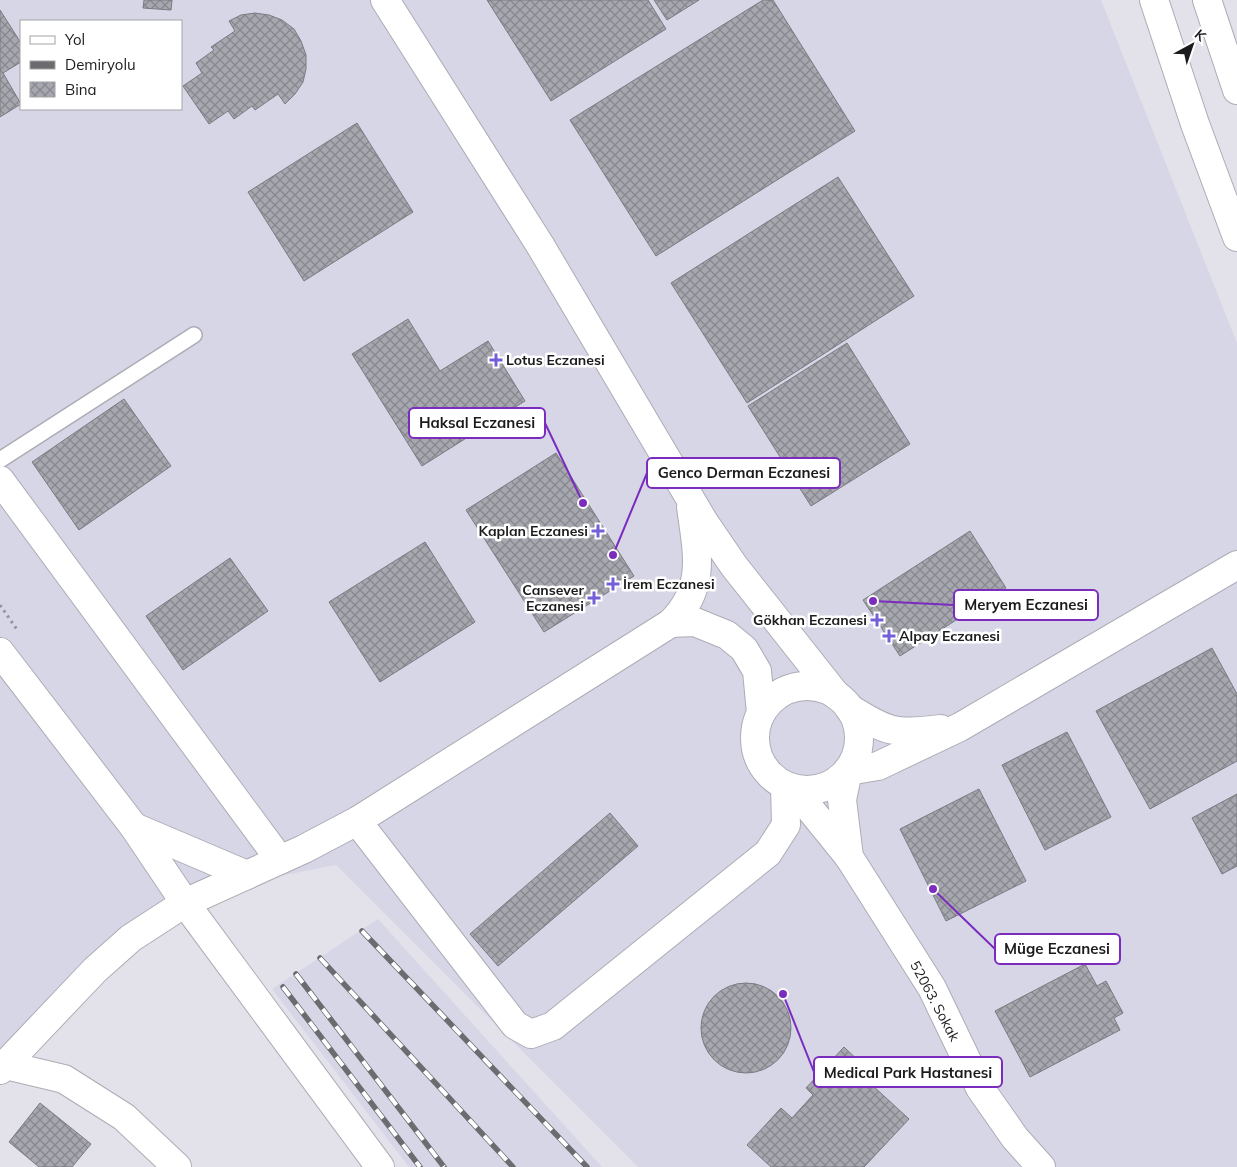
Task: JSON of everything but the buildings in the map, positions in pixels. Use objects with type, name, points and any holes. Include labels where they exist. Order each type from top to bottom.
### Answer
[{"type":"main road","points":[[385,0],[540,245],[690,498],[734,566],[843,701],[857,722],[859,739],[856,756],[848,771],[842,800],[847,827],[849,857]]},
{"type":"main road","points":[[1154,0],[1195,124],[1237,237]]},
{"type":"main road","points":[[1207,0],[1237,90]]},
{"type":"main road","points":[[0,480],[280,860]]},
{"type":"main road","points":[[2,1067],[94,970],[131,938],[185,903],[280,860],[357,821],[671,623],[683,611],[695,584],[698,566],[690,498]]},
{"type":"main road","points":[[671,623],[695,622],[727,634],[744,648],[757,672],[761,712],[756,729],[755,746],[761,762],[771,776],[785,786],[802,790],[819,789],[835,783],[848,771],[878,766],[960,726],[1236,566]]},
{"type":"main road","points":[[0,652],[134,827],[185,903],[380,1167]]},
{"type":"main road","points":[[761,712],[772,699],[787,690],[803,686],[821,688],[881,728],[911,733],[960,726]]},
{"type":"main road","points":[[357,821],[515,1025],[531,1034],[553,1026],[768,853],[786,825],[785,786]]},
{"type":"main road","name":"52063. Sokak","points":[[785,786],[806,804],[849,857],[932,988],[980,1088],[1015,1138],[1041,1167]]},
{"type":"main road","points":[[134,827],[247,875]]},
{"type":"main road","points":[[2,1067],[64,1079],[124,1117],[177,1167]]},
{"type":"lane","points":[[0,460],[194,335]]},
{"type":"shaded area","points":[[0,0],[1101,0],[1237,343],[1237,1167],[638,1167],[336,865],[168,898],[0,1061]]},
{"type":"shaded area","points":[[378,919],[602,1167],[409,1167],[272,989]]},
{"type":"railway","points":[[362,931],[587,1167]]},
{"type":"railway","points":[[320,958],[513,1167]]},
{"type":"railway","points":[[296,974],[444,1167]]},
{"type":"railway","points":[[283,987],[420,1167]]},
{"type":"place","name":"Lotus Eczanesi","points":[[496,360]]},
{"type":"place","name":"Haksal Eczanesi","points":[[583,503]]},
{"type":"place","name":"Kaplan Eczanesi","points":[[598,531]]},
{"type":"place","name":"Genco Derman Eczanesi","points":[[613,555]]},
{"type":"place","name":"İrem Eczanesi","points":[[613,584]]},
{"type":"place","name":"Cansever Eczanesi","points":[[594,598]]},
{"type":"place","name":"Meryem Eczanesi","points":[[873,601]]},
{"type":"place","name":"Gökhan Eczanesi","points":[[877,620]]},
{"type":"place","name":"Alpay Eczanesi","points":[[889,636]]},
{"type":"place","name":"Müge Eczanesi","points":[[933,889]]},
{"type":"place","name":"Medical Park Hastanesi","points":[[783,994]]}]
